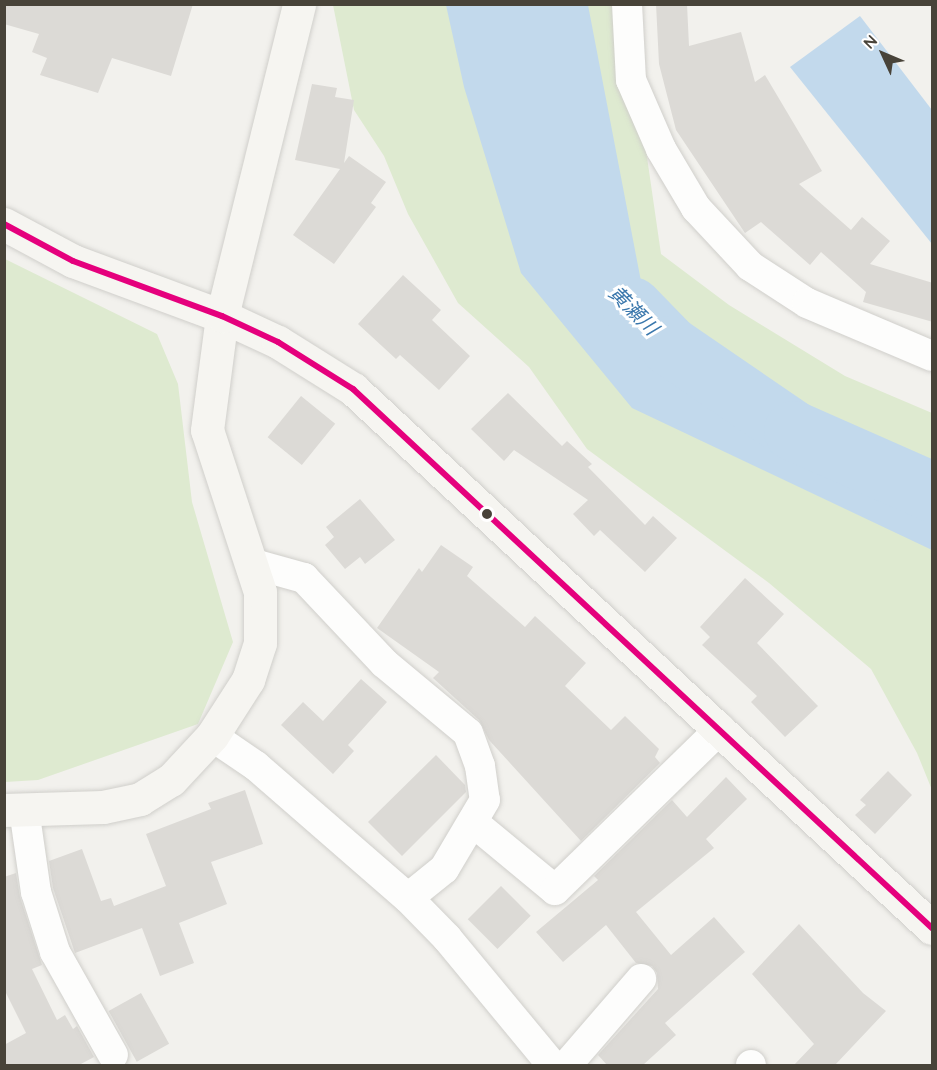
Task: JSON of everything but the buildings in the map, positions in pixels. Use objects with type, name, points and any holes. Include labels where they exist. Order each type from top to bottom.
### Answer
[{"type":"street","points":[[113,1055],[55,952],[14,809],[104,807],[140,799],[171,780],[212,736],[248,680],[260,643],[260,592],[207,430],[222,316],[299,4]]},
{"type":"street","points":[[627,4],[631,80],[660,149],[696,208],[750,266],[807,303],[933,356]]},
{"type":"street","points":[[4,224],[73,261],[222,316],[278,342],[353,388],[933,928]]},
{"type":"street","points":[[250,563],[304,578],[384,663],[468,734],[480,766],[485,800],[474,823],[444,869],[408,898]]},
{"type":"street","points":[[474,823],[555,890],[720,729]]},
{"type":"street","points":[[212,736],[256,766],[408,898],[447,938],[553,1065]]},
{"type":"street","points":[[566,1065],[641,979]]},
{"type":"green space","points":[[333,5],[625,5],[661,254],[729,305],[845,376],[932,413],[932,790],[917,753],[871,669],[769,583],[587,449],[529,367],[458,303],[408,214],[384,156],[354,110]]},
{"type":"green space","points":[[5,259],[157,334],[178,384],[192,502],[233,642],[198,724],[38,780],[5,782]]},
{"type":"water","points":[[446,5],[588,5],[644,297],[734,417],[932,467],[932,550],[632,408],[521,273],[464,87]]},
{"type":"water","points":[[860,16],[932,110],[932,244],[790,67]]},
{"type":"waterway","name":"黄瀬川","points":[[632,307],[670,346],[794,431],[932,492]]},
{"type":"transit line","points":[[4,224],[73,261],[222,316],[278,342],[353,389],[932,928]]}]
